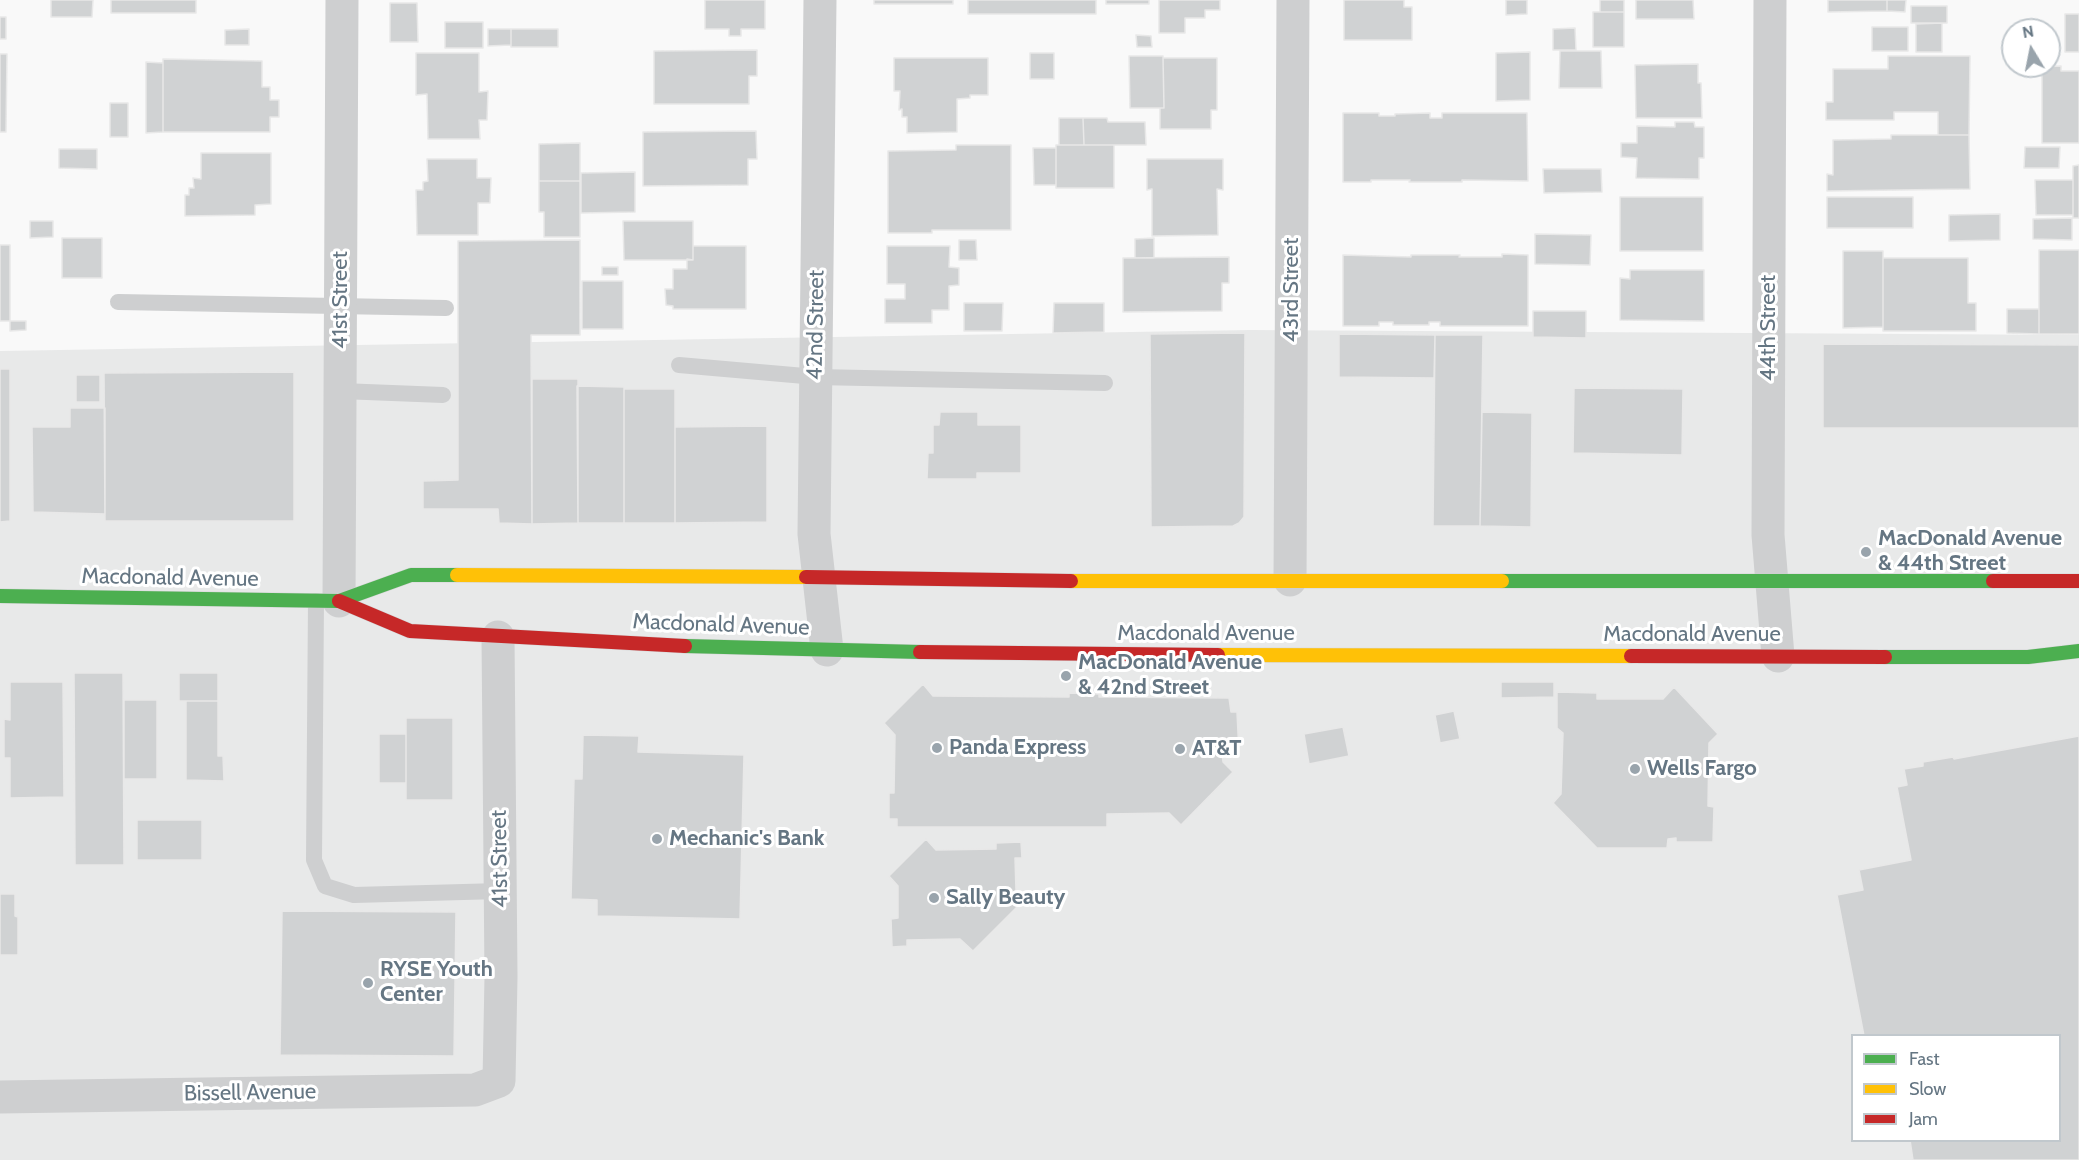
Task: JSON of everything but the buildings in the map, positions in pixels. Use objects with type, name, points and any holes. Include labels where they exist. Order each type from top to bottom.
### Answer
[{"type":"street","name":"41st Street","points":[[327,601],[341,392],[342,0]]},
{"type":"street","name":"42nd Street","points":[[820,0],[814,534],[827,650]]},
{"type":"street","name":"43rd Street","points":[[1290,580],[1293,0]]},
{"type":"street","name":"44th Street","points":[[1770,0],[1768,535],[1778,656]]},
{"type":"street","name":"Macdonald Avenue","points":[[0,597],[327,601],[411,574],[819,577],[995,581],[2079,581]]},
{"type":"street","name":"Macdonald Avenue","points":[[327,601],[410,631],[498,637],[827,650],[999,654],[2028,657],[2079,651]]},
{"type":"street","name":"41st Street","points":[[498,637],[499,1081]]},
{"type":"street","name":"Bissell Avenue","points":[[0,1096],[475,1090],[499,1081]]},
{"type":"lane","points":[[118,302],[446,308]]},
{"type":"lane","points":[[679,365],[816,377],[1105,383]]},
{"type":"lane","points":[[341,392],[443,395]]},
{"type":"lane","points":[[327,601],[314,860],[325,886],[354,895],[500,891]]},
{"type":"shaded area","points":[[1250,330],[2079,335],[2079,1160],[0,1160],[0,351]]},
{"type":"traffic: fast","points":[[0,596],[339,601],[411,575],[457,575]]},
{"type":"traffic: fast","points":[[1502,581],[1993,581]]},
{"type":"traffic: fast","points":[[685,646],[920,652]]},
{"type":"traffic: fast","points":[[1885,657],[2028,657],[2079,651]]},
{"type":"traffic: slow","points":[[457,575],[806,577]]},
{"type":"traffic: slow","points":[[1071,581],[1502,581]]},
{"type":"traffic: slow","points":[[1218,655],[1631,656]]},
{"type":"traffic: jam","points":[[806,577],[1071,581]]},
{"type":"traffic: jam","points":[[1993,581],[2079,581]]},
{"type":"traffic: jam","points":[[339,601],[410,631],[685,646]]},
{"type":"traffic: jam","points":[[920,652],[1218,655]]},
{"type":"traffic: jam","points":[[1631,656],[1885,657]]},
{"type":"place","name":"MacDonald Avenue & 44th Street","points":[[1866,552]]},
{"type":"place","name":"MacDonald Avenue & 42nd Street","points":[[1066,676]]},
{"type":"place","name":"Panda Express","points":[[937,748]]},
{"type":"place","name":"AT&T","points":[[1180,749]]},
{"type":"place","name":"Wells Fargo","points":[[1635,769]]},
{"type":"place","name":"Mechanic's Bank","points":[[657,839]]},
{"type":"place","name":"Sally Beauty","points":[[934,898]]},
{"type":"place","name":"RYSE Youth Center","points":[[368,983]]}]
